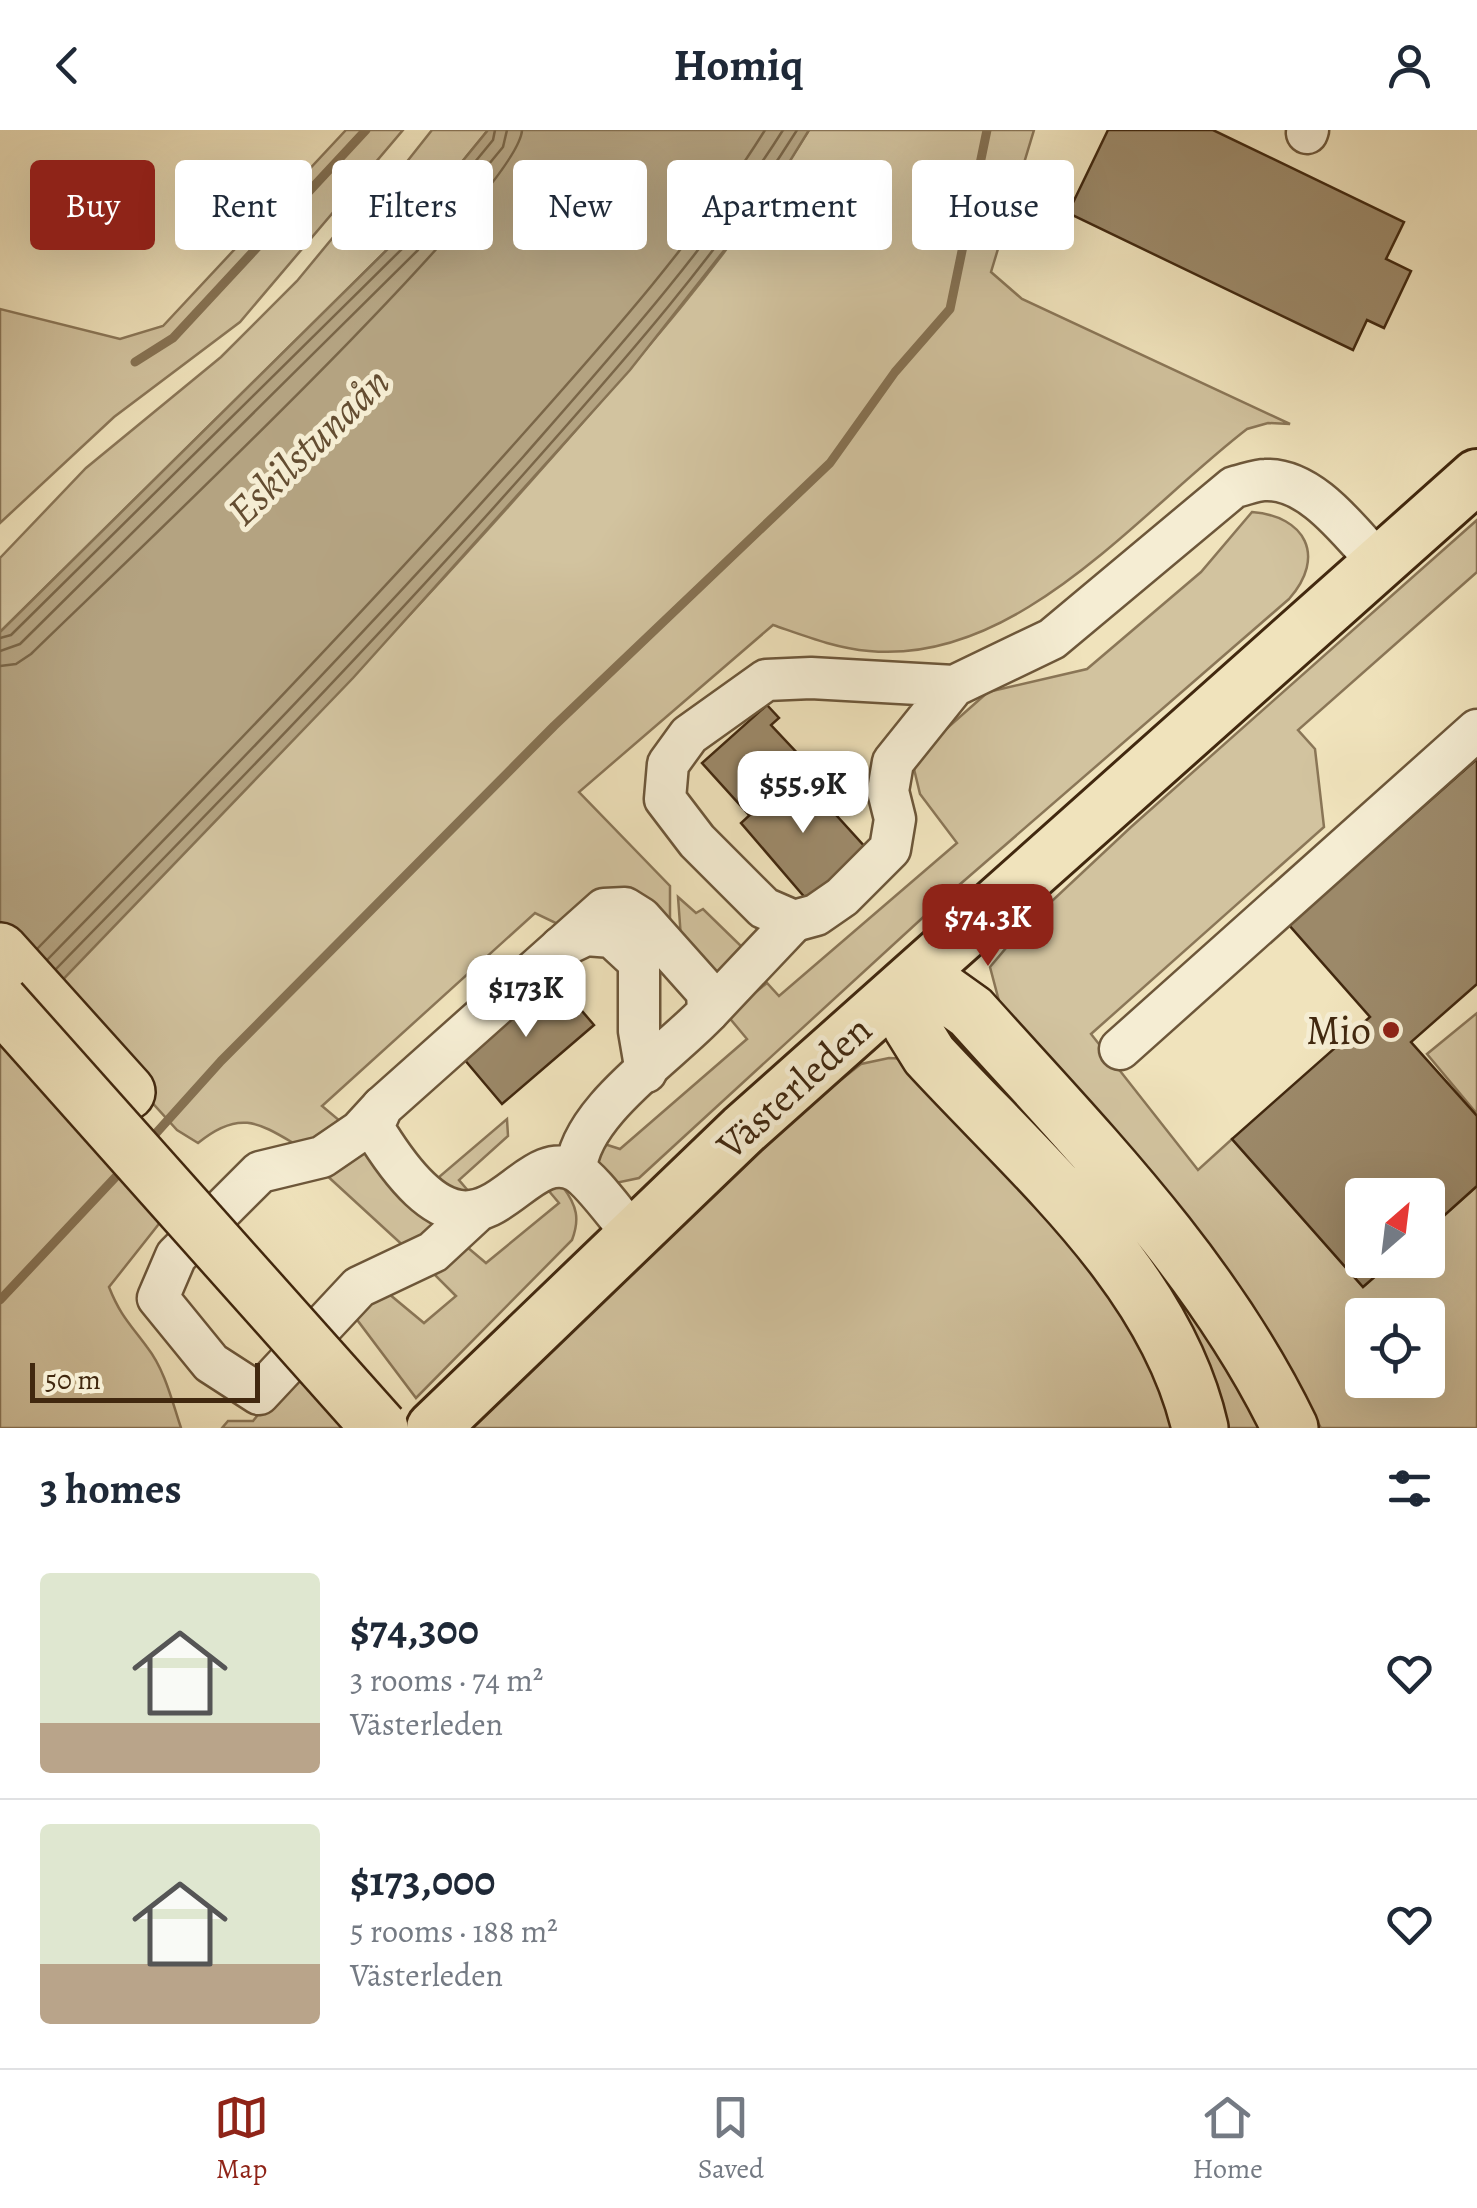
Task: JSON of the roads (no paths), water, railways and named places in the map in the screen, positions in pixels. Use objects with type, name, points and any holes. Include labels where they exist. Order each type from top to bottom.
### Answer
[{"type":"highway","points":[[0,952],[127,1092],[411,1428]]},
{"type":"highway","points":[[1200,1428],[1176,1352],[1143,1295],[1106,1247],[928,1055],[911,1026],[907,987],[943,992],[971,1012],[1136,1195],[1212,1291],[1262,1370],[1290,1428]]},
{"type":"highway","points":[[0,1002],[380,1428]]},
{"type":"main road","name":"Västerleden","points":[[433,1428],[632,1234],[1477,476]]},
{"type":"lane","points":[[576,1171],[576,1150],[597,1118],[708,1012],[794,921],[816,915],[842,897],[890,849],[895,819],[888,792],[893,762],[954,686],[1052,639],[1234,487],[1267,479],[1299,489],[1322,505],[1380,563]]},
{"type":"lane","points":[[794,921],[764,908],[697,841],[666,799],[668,764],[690,735],[766,680],[811,678],[954,686]]},
{"type":"lane","points":[[1120,1049],[1477,730]]},
{"type":"lane","points":[[632,1234],[576,1171],[552,1167],[529,1176],[496,1204],[474,1214],[432,1252],[358,1287],[259,1394],[211,1363],[158,1298],[176,1256],[260,1172],[322,1157],[360,1131],[604,909],[626,908],[642,918],[707,992],[708,1012]]},
{"type":"lane","points":[[557,948],[586,936],[612,937],[639,962],[639,1031],[646,1072]]},
{"type":"lane","points":[[382,1107],[374,1127],[401,1166],[434,1202],[474,1214]]},
{"type":"water","name":"Eskilstunaån","points":[[488,130],[809,130],[791,160],[667,160],[667,250],[724,250],[630,370],[353,678],[0,1045],[0,632],[387,250],[493,250],[493,160],[463,160]]},
{"type":"waterway","points":[[135,362],[173,338],[366,130]]},
{"type":"waterway","points":[[149,1141],[221,1061],[554,726],[830,463],[895,372],[950,309],[987,130]]},
{"type":"waterway","points":[[0,1300],[125,1167]]},
{"type":"place","name":"Mio","points":[[1391,1030]]}]
